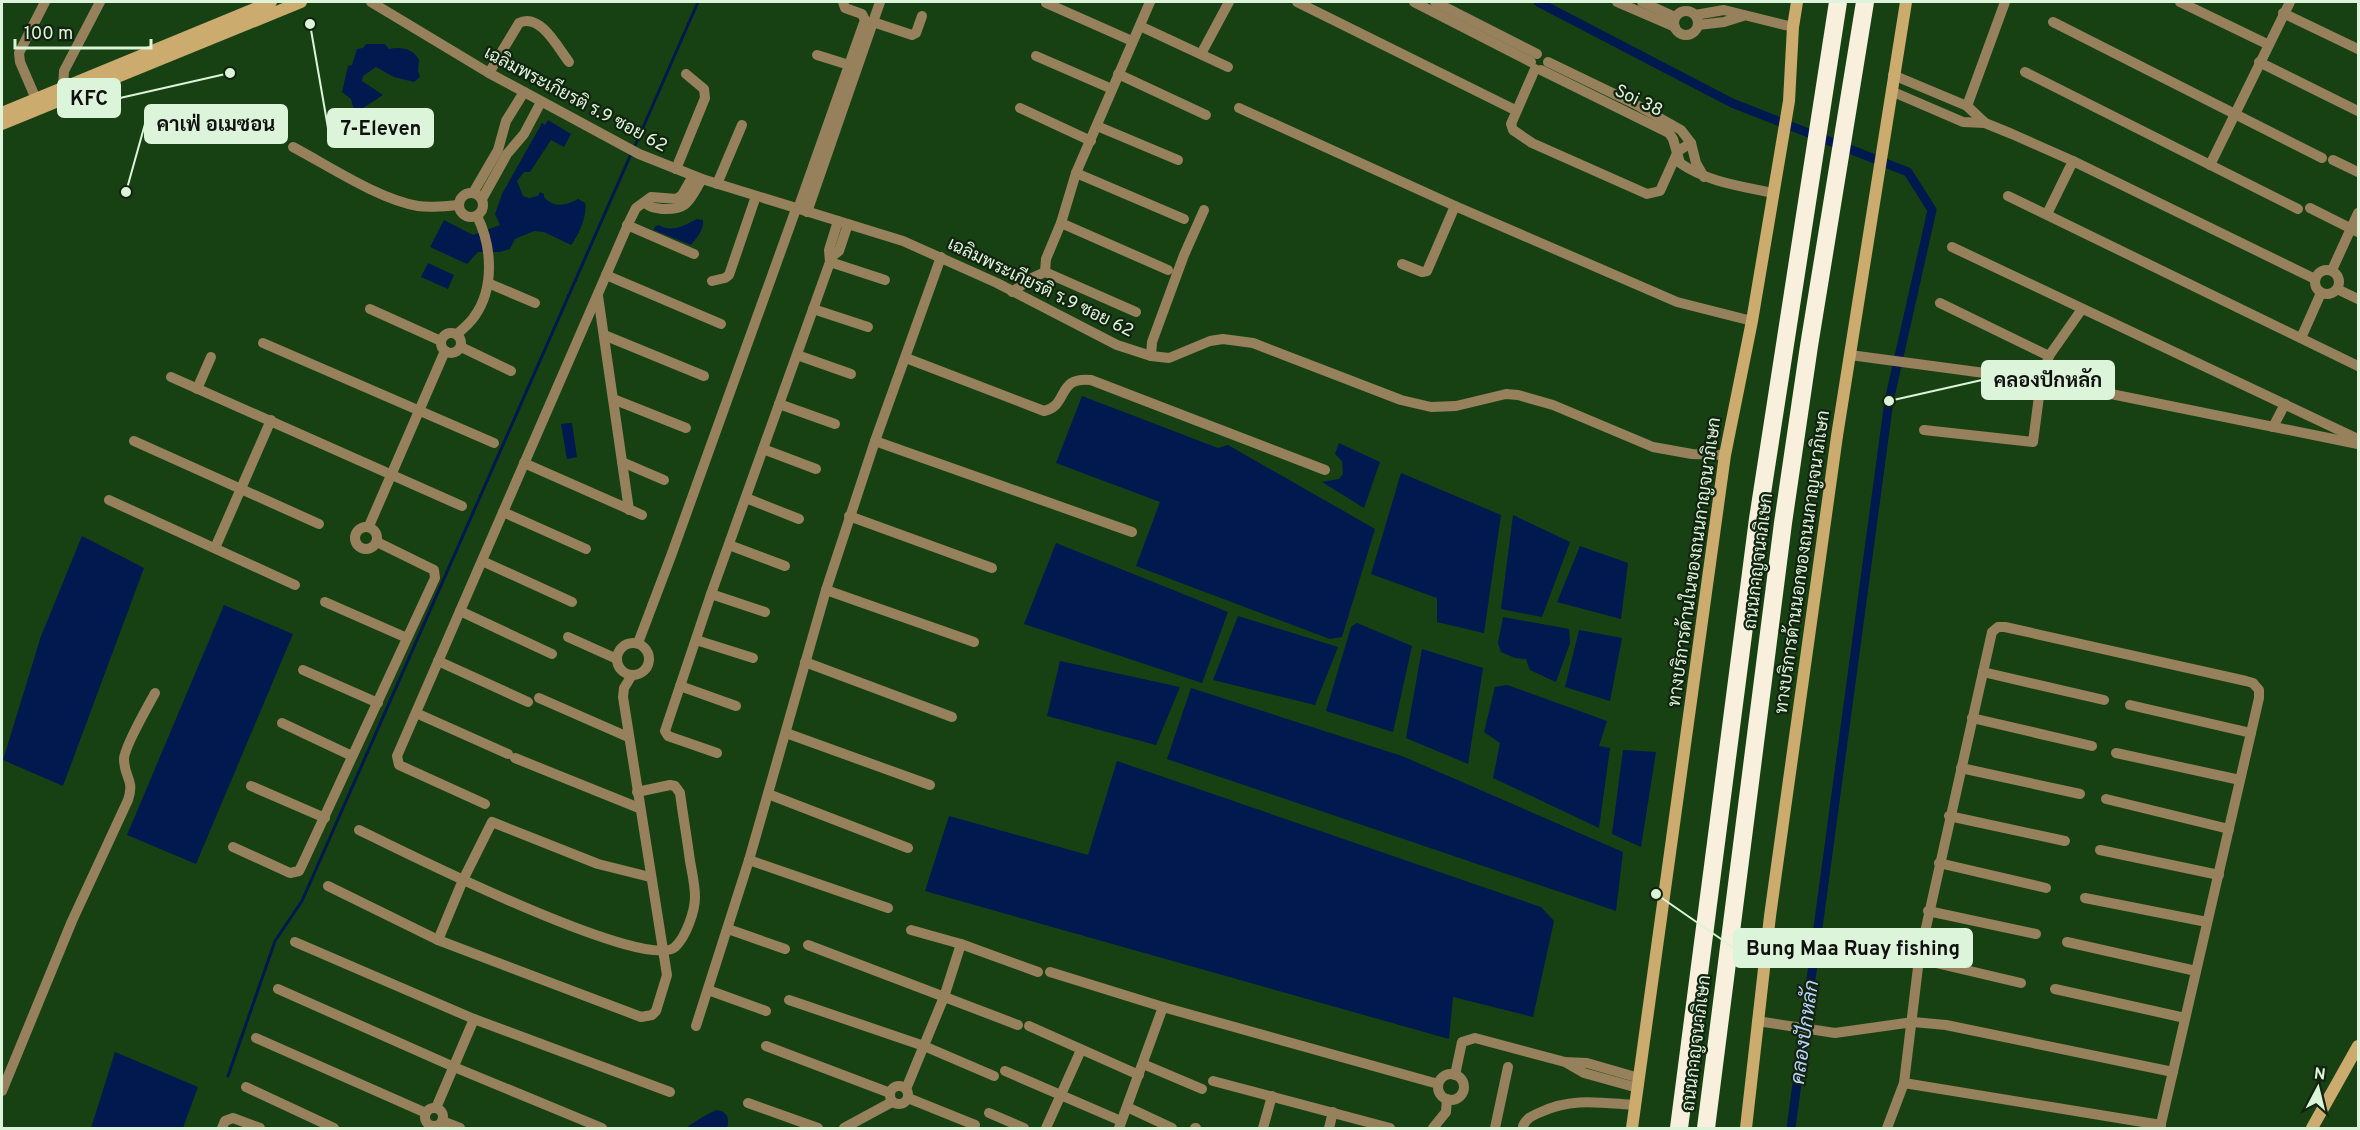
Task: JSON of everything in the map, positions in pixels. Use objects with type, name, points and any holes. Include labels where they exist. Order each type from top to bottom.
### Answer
[{"type":"highway","name":"ถนนกาญจนาภิเษก","points":[[1679,1128],[1758,519],[1838,2]]},
{"type":"highway","name":"ถนนกาญจนาภิเษก","points":[[1706,1128],[1784,523],[1809,346],[1865,2]]},
{"type":"main road","points":[[2,112],[271,2]]},
{"type":"main road","points":[[2,124],[301,2]]},
{"type":"main road","name":"ทางบริการด้านในของถนนกาญจนาภิเษก","points":[[1632,1128],[1725,455],[1752,321],[1789,101],[1793,27],[1797,2]]},
{"type":"main road","name":"ทางบริการด้านนอกของถนนกาญจนาภิเษก","points":[[1746,1128],[1757,1021],[1850,355],[1875,185],[1906,2]]},
{"type":"main road","points":[[2312,1128],[2357,1052]]},
{"type":"street","points":[[36,99],[20,62],[19,52],[45,2]]},
{"type":"street","points":[[63,88],[64,71],[100,2]]},
{"type":"street","name":"เฉลิมพระเกียรติ ร.9 ซอย 62","points":[[371,2],[489,73],[639,154],[697,178],[903,241],[941,257],[1117,345],[1151,356],[1169,358],[1210,341],[1222,339],[1253,343],[1401,400],[1431,407],[1456,406],[1506,394],[1518,395],[1553,405],[1653,447],[1692,454],[1725,455]]},
{"type":"street","points":[[800,210],[865,20],[862,14],[845,8],[843,2]]},
{"type":"street","points":[[638,644],[880,2]]},
{"type":"street","points":[[1045,272],[1046,259],[1062,223],[1076,173],[1131,41],[1150,2]]},
{"type":"street","points":[[1201,54],[1229,2]]},
{"type":"street","points":[[1297,2],[1515,110]]},
{"type":"street","points":[[1414,2],[1538,63]]},
{"type":"street","points":[[1435,2],[1538,63]]},
{"type":"street","points":[[1617,2],[1675,22]]},
{"type":"street","points":[[1641,2],[1675,22],[1680,34],[1689,34],[1701,13]]},
{"type":"street","points":[[1967,106],[2006,2]]},
{"type":"street","points":[[2180,2],[2267,44]]},
{"type":"street","points":[[2210,165],[2267,44],[2290,2]]},
{"type":"street","points":[[1046,3],[1131,41]]},
{"type":"street","points":[[1675,22],[1682,11],[1701,13],[1724,10],[1793,27]]},
{"type":"street","points":[[2283,13],[2358,50]]},
{"type":"street","points":[[873,22],[912,35],[916,33],[922,16]]},
{"type":"street","points":[[489,73],[519,23],[525,20],[531,20],[540,26],[569,62]]},
{"type":"street","points":[[2053,22],[2358,172]]},
{"type":"street","points":[[1140,26],[1228,68]]},
{"type":"street","points":[[817,55],[849,65]]},
{"type":"street","points":[[1036,56],[1112,89]]},
{"type":"street","points":[[2259,62],[2358,111]]},
{"type":"street","points":[[1538,63],[1515,110],[1511,124],[1520,137],[1647,194],[1660,191],[1678,151],[1691,143]]},
{"type":"street","name":"Soi 38","points":[[1538,63],[1672,130],[1680,163],[1704,177],[1773,193]]},
{"type":"street","points":[[2025,72],[2298,210]]},
{"type":"street","points":[[676,169],[705,93],[704,89],[686,74]]},
{"type":"street","points":[[1118,74],[1206,115]]},
{"type":"street","points":[[1893,75],[1967,106],[1985,123],[2073,161],[2315,279]]},
{"type":"street","points":[[1891,91],[1963,122],[1985,123]]},
{"type":"street","points":[[477,216],[482,209],[478,196],[502,152],[506,121],[524,92]]},
{"type":"street","points":[[1942,113],[1948,99]]},
{"type":"street","points":[[502,152],[524,134],[541,102]]},
{"type":"street","points":[[1020,108],[1091,141]]},
{"type":"street","points":[[1239,108],[1455,206],[1677,302],[1752,321]]},
{"type":"street","points":[[717,184],[742,125]]},
{"type":"street","points":[[1097,126],[1178,160]]},
{"type":"street","points":[[1672,130],[1681,130],[1691,143],[1696,163],[1704,177]]},
{"type":"street","points":[[293,147],[403,203],[435,207],[459,205]]},
{"type":"street","points":[[2047,214],[2073,161]]},
{"type":"street","points":[[1076,173],[1184,219]]},
{"type":"street","points":[[485,804],[399,765],[397,756],[627,225],[636,208],[645,203],[651,208],[682,208],[687,204],[697,178]]},
{"type":"street","points":[[459,205],[462,197],[478,196]]},
{"type":"street","points":[[712,281],[725,278],[732,268],[756,196]]},
{"type":"street","points":[[2008,196],[2358,366]]},
{"type":"street","points":[[459,205],[465,215],[477,216]]},
{"type":"street","points":[[1402,264],[1422,272],[1427,271],[1455,206]]},
{"type":"street","points":[[2310,208],[2355,230]]},
{"type":"street","points":[[1151,356],[1152,342],[1184,255],[1204,210]]},
{"type":"street","points":[[2332,270],[2355,230],[2358,213]]},
{"type":"street","points":[[457,334],[474,317],[488,283],[489,252],[484,231],[477,216]]},
{"type":"street","points":[[717,753],[666,734],[667,724],[830,259],[839,251],[843,222]]},
{"type":"street","points":[[1062,223],[1168,270]]},
{"type":"street","points":[[627,225],[694,254]]},
{"type":"street","points":[[1952,248],[2358,439]]},
{"type":"street","points":[[696,1026],[749,860],[849,516],[941,257]]},
{"type":"street","points":[[830,259],[885,279]]},
{"type":"street","points":[[2332,270],[2338,277],[2337,289],[2330,294],[2321,293],[2315,286],[2315,279],[2321,271],[2332,270]]},
{"type":"street","points":[[1012,292],[1045,272],[1137,312]]},
{"type":"street","points":[[606,275],[721,324]]},
{"type":"street","points":[[488,283],[535,303]]},
{"type":"street","points":[[2337,289],[2358,299]]},
{"type":"street","points":[[2301,338],[2321,293]]},
{"type":"street","points":[[598,296],[629,510]]},
{"type":"street","points":[[1940,303],[2049,356]]},
{"type":"street","points":[[369,526],[418,410],[443,346],[449,333],[457,334],[461,339],[461,347],[455,353],[443,346],[370,309]]},
{"type":"street","points":[[813,309],[868,327]]},
{"type":"street","points":[[1924,430],[2033,442],[2041,381],[2049,356],[2082,309]]},
{"type":"street","points":[[604,335],[704,376]]},
{"type":"street","points":[[263,343],[494,443]]},
{"type":"street","points":[[461,347],[511,372]]},
{"type":"street","points":[[797,355],[851,374]]},
{"type":"street","points":[[1850,355],[2041,381],[2358,444]]},
{"type":"street","points":[[197,389],[211,357]]},
{"type":"street","points":[[906,358],[1044,411],[1052,410],[1070,382],[1081,379],[1091,380],[1325,470]]},
{"type":"street","points":[[171,377],[462,506]]},
{"type":"street","points":[[613,399],[686,428]]},
{"type":"street","points":[[778,404],[835,424]]},
{"type":"street","points":[[2273,427],[2285,404]]},
{"type":"street","points":[[215,548],[271,420]]},
{"type":"street","points":[[134,441],[319,524]]},
{"type":"street","points":[[875,441],[1132,532]]},
{"type":"street","points":[[763,449],[816,469]]},
{"type":"street","points":[[622,462],[664,480]]},
{"type":"street","points":[[524,463],[642,515]]},
{"type":"street","points":[[746,498],[799,519]]},
{"type":"street","points":[[110,500],[295,585]]},
{"type":"street","points":[[503,512],[586,549]]},
{"type":"street","points":[[849,516],[992,568]]},
{"type":"street","points":[[369,526],[377,534],[377,542],[367,549],[356,543],[357,531],[369,526]]},
{"type":"street","points":[[233,847],[295,873],[299,871],[325,818],[435,573],[426,566],[377,542]]},
{"type":"street","points":[[729,544],[785,566]]},
{"type":"street","points":[[482,561],[572,602]]},
{"type":"street","points":[[826,590],[974,642]]},
{"type":"street","points":[[711,594],[765,612]]},
{"type":"street","points":[[325,602],[407,638]]},
{"type":"street","points":[[460,611],[552,654]]},
{"type":"street","points":[[1887,1128],[1904,1083],[1919,959],[1928,911],[1992,632],[1998,627],[2005,627],[2235,678],[2253,684],[2259,690],[2259,698],[2160,1127],[1904,1083]]},
{"type":"street","points":[[568,638],[617,659],[624,672],[632,675],[646,669],[650,659],[646,649],[638,644],[624,646],[617,659]]},
{"type":"street","points":[[696,640],[753,658]]},
{"type":"street","points":[[438,661],[528,702]]},
{"type":"street","points":[[805,662],[952,717]]},
{"type":"street","points":[[303,670],[378,703]]},
{"type":"street","points":[[1983,672],[2104,700]]},
{"type":"street","points":[[328,886],[438,940],[641,1017],[652,1015],[656,1011],[667,975],[623,697],[624,688],[632,675]]},
{"type":"street","points":[[680,686],[736,706]]},
{"type":"street","points":[[2,1091],[72,921],[128,801],[131,783],[125,767],[124,754],[154,693]]},
{"type":"street","points":[[539,698],[628,736]]},
{"type":"street","points":[[2130,705],[2251,733]]},
{"type":"street","points":[[416,713],[511,756],[639,808]]},
{"type":"street","points":[[1972,718],[2091,746]]},
{"type":"street","points":[[282,723],[352,756]]},
{"type":"street","points":[[786,733],[930,785]]},
{"type":"street","points":[[2116,753],[2240,780]]},
{"type":"street","points":[[1961,768],[2080,794]]},
{"type":"street","points":[[359,830],[542,915],[623,944],[662,951],[673,949],[683,939],[695,899],[680,793],[675,786],[670,785],[637,792]]},
{"type":"street","points":[[251,786],[325,818]]},
{"type":"street","points":[[768,794],[908,848]]},
{"type":"street","points":[[2106,799],[2229,829]]},
{"type":"street","points":[[1949,816],[2065,841]]},
{"type":"street","points":[[438,940],[463,880],[492,822],[598,864],[650,877]]},
{"type":"street","points":[[2100,850],[2219,875]]},
{"type":"street","points":[[749,860],[888,908]]},
{"type":"street","points":[[1938,863],[2046,888]]},
{"type":"street","points":[[2085,898],[2207,922]]},
{"type":"street","points":[[1928,911],[2036,934]]},
{"type":"street","points":[[728,929],[785,949]]},
{"type":"street","points":[[911,930],[961,944],[1038,972]]},
{"type":"street","points":[[295,942],[474,1019],[670,1092]]},
{"type":"street","points":[[2067,942],[2196,971]]},
{"type":"street","points":[[766,1046],[891,1097],[898,1105],[904,1103],[944,997],[961,944]]},
{"type":"street","points":[[807,945],[1023,1025],[1139,1075]]},
{"type":"street","points":[[1919,959],[2021,983]]},
{"type":"street","points":[[1050,972],[1163,1008],[1438,1084]]},
{"type":"street","points":[[278,989],[454,1067],[602,1128]]},
{"type":"street","points":[[2055,989],[2185,1018]]},
{"type":"street","points":[[708,990],[766,1011]]},
{"type":"street","points":[[789,1000],[924,1046],[994,1076]]},
{"type":"street","points":[[1005,1071],[1061,1095],[1120,1125],[1163,1008]]},
{"type":"street","points":[[256,1038],[431,1110],[441,1110],[442,1121],[429,1127],[425,1117],[431,1110],[454,1067],[474,1019]]},
{"type":"street","points":[[1757,1021],[1792,1027],[1850,1032],[1913,1022],[1946,1026],[2173,1072]]},
{"type":"street","points":[[1455,1075],[1462,1042],[1468,1039],[1482,1039],[1565,1062],[1584,1073],[1639,1083]]},
{"type":"street","points":[[1046,1128],[1081,1050]]},
{"type":"street","points":[[1143,1064],[1202,1089]]},
{"type":"street","points":[[1495,1128],[1508,1067]]},
{"type":"street","points":[[1446,1075],[1455,1075],[1462,1080],[1463,1092],[1459,1097],[1447,1099],[1442,1096],[1438,1084],[1446,1075]]},
{"type":"street","points":[[1213,1081],[1390,1128]]},
{"type":"street","points":[[844,1128],[891,1097],[896,1086],[975,1125]]},
{"type":"street","points":[[246,1088],[334,1128]]},
{"type":"street","points":[[1263,1128],[1272,1096]]},
{"type":"street","points":[[1433,1128],[1446,1112],[1447,1099]]},
{"type":"street","points":[[1523,1126],[1524,1121],[1550,1107],[1570,1102],[1635,1105]]},
{"type":"street","points":[[748,1103],[818,1128]]},
{"type":"street","points":[[1127,1107],[1172,1128]]},
{"type":"street","points":[[1329,1128],[1333,1112]]},
{"type":"street","points":[[990,1113],[1024,1128]]},
{"type":"street","points":[[222,1128],[225,1121],[233,1118],[260,1128]]},
{"type":"street","points":[[442,1121],[460,1128]]},
{"type":"water","points":[[366,44],[385,44],[389,49],[402,48],[410,51],[419,60],[420,77],[414,82],[394,77],[376,67],[363,76],[362,81],[383,95],[363,108],[354,110],[351,99],[342,92],[348,66],[352,65],[357,49],[363,48]]},
{"type":"water","points":[[548,120],[571,134],[564,147],[551,140],[530,172],[524,172],[517,181],[523,196],[529,198],[538,196],[540,192],[548,201],[556,204],[569,203],[578,199],[585,203],[582,225],[571,245],[544,232],[534,231],[515,239],[510,249],[500,252],[478,252],[467,264],[430,247],[444,220],[473,235],[500,225],[495,214],[502,194],[542,123],[545,125]]},
{"type":"water","points":[[697,219],[703,220],[702,228],[691,245],[654,230],[658,225],[673,228]]},
{"type":"water","points":[[428,263],[454,275],[448,289],[421,277]]},
{"type":"water","points":[[1082,396],[1218,448],[1228,445],[1375,529],[1342,637],[1330,639],[1136,566],[1160,502],[1056,463]]},
{"type":"water","points":[[572,423],[577,457],[567,459],[561,424]]},
{"type":"water","points":[[1339,443],[1380,462],[1364,508],[1322,482],[1339,479],[1343,474],[1342,461],[1335,454]]},
{"type":"water","points":[[1401,473],[1501,515],[1484,633],[1437,622],[1437,598],[1371,574]]},
{"type":"water","points":[[1513,515],[1570,542],[1542,617],[1501,609]]},
{"type":"water","points":[[82,536],[144,568],[63,786],[3,760],[41,636]]},
{"type":"water","points":[[1056,543],[1228,612],[1202,683],[1024,624]]},
{"type":"water","points":[[1580,546],[1628,563],[1621,619],[1557,602]]},
{"type":"water","points":[[224,605],[293,634],[196,864],[127,835]]},
{"type":"water","points":[[1238,616],[1338,647],[1315,705],[1213,680]]},
{"type":"water","points":[[1503,617],[1569,629],[1570,643],[1556,682],[1530,670],[1526,659],[1515,658],[1501,652],[1498,643]]},
{"type":"water","points":[[1357,623],[1412,646],[1393,732],[1326,711],[1351,627]]},
{"type":"water","points":[[1579,630],[1622,638],[1610,701],[1565,687]]},
{"type":"water","points":[[1422,649],[1483,668],[1468,764],[1406,738]]},
{"type":"water","points":[[1060,661],[1180,687],[1156,745],[1047,716]]},
{"type":"water","points":[[1507,685],[1607,721],[1599,746],[1610,748],[1599,828],[1493,778],[1500,743],[1484,732],[1495,687]]},
{"type":"water","points":[[1191,688],[1402,756],[1623,852],[1616,911],[1167,759]]},
{"type":"water","points":[[1623,750],[1656,752],[1641,847],[1612,834]]},
{"type":"water","points":[[1117,761],[1541,907],[1554,921],[1533,1017],[1453,997],[1449,1039],[925,891],[949,816],[1088,855]]},
{"type":"water","points":[[115,1052],[198,1087],[183,1128],[91,1128]]},
{"type":"water","points":[[717,1110],[727,1116],[727,1128],[686,1128],[701,1118]]},
{"type":"waterway","points":[[634,148],[698,2]]},
{"type":"waterway","name":"คลองปักหลัก","points":[[1538,2],[1732,103],[1908,172],[1932,210],[1889,401],[1791,1128]]},
{"type":"waterway","points":[[228,1076],[275,941],[302,901],[631,154]]},
{"type":"place","name":"7-Eleven","points":[[310,24]]},
{"type":"place","name":"KFC","points":[[230,73]]},
{"type":"place","name":"คาเฟ่ อเมซอน","points":[[126,192]]},
{"type":"place","name":"คลองปักหลัก","points":[[1889,401]]},
{"type":"place","name":"Bung Maa Ruay fishing","points":[[1656,894]]}]
